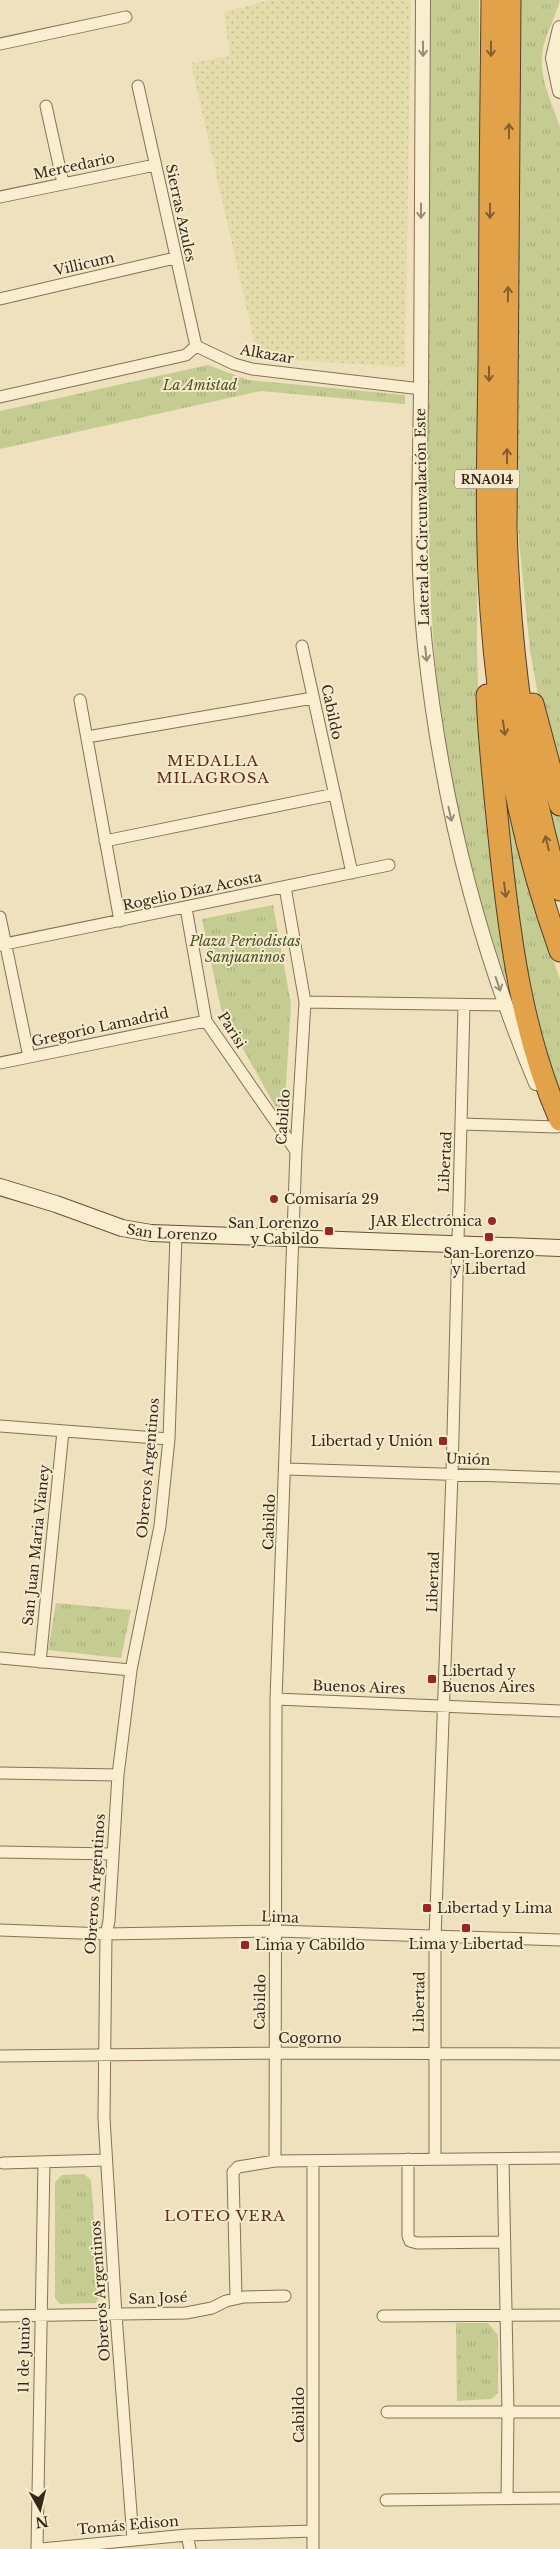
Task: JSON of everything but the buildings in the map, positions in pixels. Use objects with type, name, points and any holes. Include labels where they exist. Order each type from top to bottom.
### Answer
[{"type":"highway","name":"RNA014","points":[[492,0],[488,544],[495,658],[508,754],[530,851],[560,951]]},
{"type":"highway","name":"RNA014","points":[[510,0],[506,528],[512,648],[534,788],[560,890]]},
{"type":"highway","points":[[506,528],[527,679],[545,756],[560,805]]},
{"type":"highway","points":[[488,544],[486,662],[488,714],[507,908],[523,1004],[559,1127]]},
{"type":"main road","name":"San Lorenzo","points":[[0,1187],[56,1204],[122,1228],[176,1234],[560,1248]]},
{"type":"street","name":"Lateral de Circunvalación Este","points":[[423,0],[421,590],[425,646],[438,746],[459,852],[505,1005],[538,1088],[559,1127]]},
{"type":"street","points":[[0,44],[126,18]]},
{"type":"street","points":[[560,28],[553,58],[560,92]]},
{"type":"street","name":"Sierras Azules","points":[[138,86],[196,346]]},
{"type":"street","points":[[46,106],[63,183]]},
{"type":"street","name":"Mercedario","points":[[0,197],[155,165]]},
{"type":"street","name":"Villicum","points":[[0,299],[175,258]]},
{"type":"street","name":"Alkazar","points":[[196,346],[234,364],[252,369],[421,389]]},
{"type":"street","points":[[0,397],[186,355],[196,346]]},
{"type":"street","name":"Cabildo","points":[[302,646],[352,873]]},
{"type":"street","points":[[87,737],[313,698]]},
{"type":"street","points":[[80,700],[120,922]]},
{"type":"street","points":[[105,841],[335,794]]},
{"type":"street","name":"Rogelio Díaz Acosta","points":[[3,944],[120,922],[389,865]]},
{"type":"street","name":"Cabildo","points":[[275,2160],[276,1699],[286,1468],[296,1151],[305,1002],[285,887]]},
{"type":"street","name":"Parisi","points":[[186,908],[206,1020],[296,1151]]},
{"type":"street","points":[[0,916],[3,944],[29,1057]]},
{"type":"street","points":[[305,1002],[464,1006],[505,1005]]},
{"type":"street","name":"Libertad","points":[[435,2159],[435,1938],[452,1474],[456,1244],[462,1124],[464,1006]]},
{"type":"street","name":"Gregorio Lamadrid","points":[[0,1063],[206,1020]]},
{"type":"street","points":[[462,1124],[559,1127]]},
{"type":"street","name":"Obreros Argentinos","points":[[133,2539],[106,2160],[103,2056],[106,1934],[109,1921],[111,1854],[118,1774],[131,1670],[160,1526],[169,1439],[176,1234]]},
{"type":"street","points":[[0,1426],[169,1439]]},
{"type":"street","name":"San Juan Maria Vianey","points":[[40,1662],[63,1431]]},
{"type":"street","name":"Unión","points":[[286,1468],[560,1478]]},
{"type":"street","points":[[0,1658],[131,1670]]},
{"type":"street","name":"Buenos Aires","points":[[276,1699],[560,1711]]},
{"type":"street","points":[[0,1773],[118,1774]]},
{"type":"street","points":[[0,1852],[111,1854]]},
{"type":"street","name":"Lima","points":[[0,1930],[106,1934],[276,1931],[435,1938],[560,1940]]},
{"type":"street","name":"Cogorno","points":[[0,2056],[274,2053],[560,2054]]},
{"type":"street","points":[[236,2298],[233,2172],[238,2167],[275,2160],[560,2158]]},
{"type":"street","points":[[408,2159],[408,2236],[410,2241],[417,2243],[505,2242]]},
{"type":"street","points":[[503,2159],[508,2412],[507,2499]]},
{"type":"street","points":[[3,2163],[106,2160]]},
{"type":"street","name":"Cabildo","points":[[313,2160],[313,2549]]},
{"type":"street","name":"11 de Junio","points":[[37,2549],[44,2162]]},
{"type":"street","name":"San José","points":[[0,2316],[186,2313],[212,2308],[236,2298],[285,2296]]},
{"type":"street","points":[[383,2316],[560,2315]]},
{"type":"street","points":[[387,2412],[560,2412]]},
{"type":"street","points":[[386,2500],[560,2498]]},
{"type":"street","name":"Tomás Edison","points":[[41,2549],[187,2535],[314,2531]]},
{"type":"street","name":"Tomás Edison","points":[[187,2535],[190,2549]]},
{"type":"shaded area","points":[[271,0],[411,0],[405,367],[258,358],[191,63],[230,56],[224,12]]},
{"type":"green space","points":[[431,0],[479,0],[477,646],[479,717],[518,1015],[493,941],[462,830],[447,754],[436,674],[430,589],[428,504]]},
{"type":"green space","points":[[519,0],[560,0],[543,48],[542,68],[546,88],[560,127],[560,781],[543,721],[530,651],[517,520]]},
{"type":"green space","name":"La Amistad","points":[[208,365],[248,380],[405,395],[405,404],[261,391],[0,449],[0,411]]},
{"type":"green space","points":[[530,716],[560,817],[560,854],[550,819]]},
{"type":"green space","points":[[495,745],[545,938],[560,979],[560,1108],[536,1039]]},
{"type":"green space","name":"Plaza Periodistas Sanjuaninos","points":[[273,905],[291,1004],[284,1117],[280,1115],[221,1009],[202,919]]},
{"type":"green space","points":[[262,926],[269,968],[248,972],[240,930]]},
{"type":"green space","points":[[56,1603],[131,1610],[121,1658],[48,1650]]},
{"type":"green space","points":[[84,2174],[91,2180],[100,2296],[96,2303],[60,2304],[55,2298],[55,2182],[62,2175]]},
{"type":"green space","points":[[456,2323],[488,2323],[498,2335],[498,2393],[491,2399],[457,2401]]},
{"type":"place","name":"Comisaría 29","points":[[274,1199]]},
{"type":"place","name":"JAR Electrónica","points":[[492,1221]]},
{"type":"place","name":"San Lorenzo y Cabildo","points":[[329,1231]]},
{"type":"place","name":"San Lorenzo y Libertad","points":[[489,1237]]},
{"type":"place","name":"Libertad y Unión","points":[[443,1441]]},
{"type":"place","name":"Libertad y Buenos Aires","points":[[432,1679]]},
{"type":"place","name":"Libertad y Lima","points":[[427,1908]]},
{"type":"place","name":"Lima y Libertad","points":[[466,1928]]},
{"type":"place","name":"Lima y Cabildo","points":[[245,1945]]},
{"type":"district","name":"MEDALLA MILAGROSA","points":[[213,768]]},
{"type":"district","name":"LOTEO VERA","points":[[225,2215]]}]
